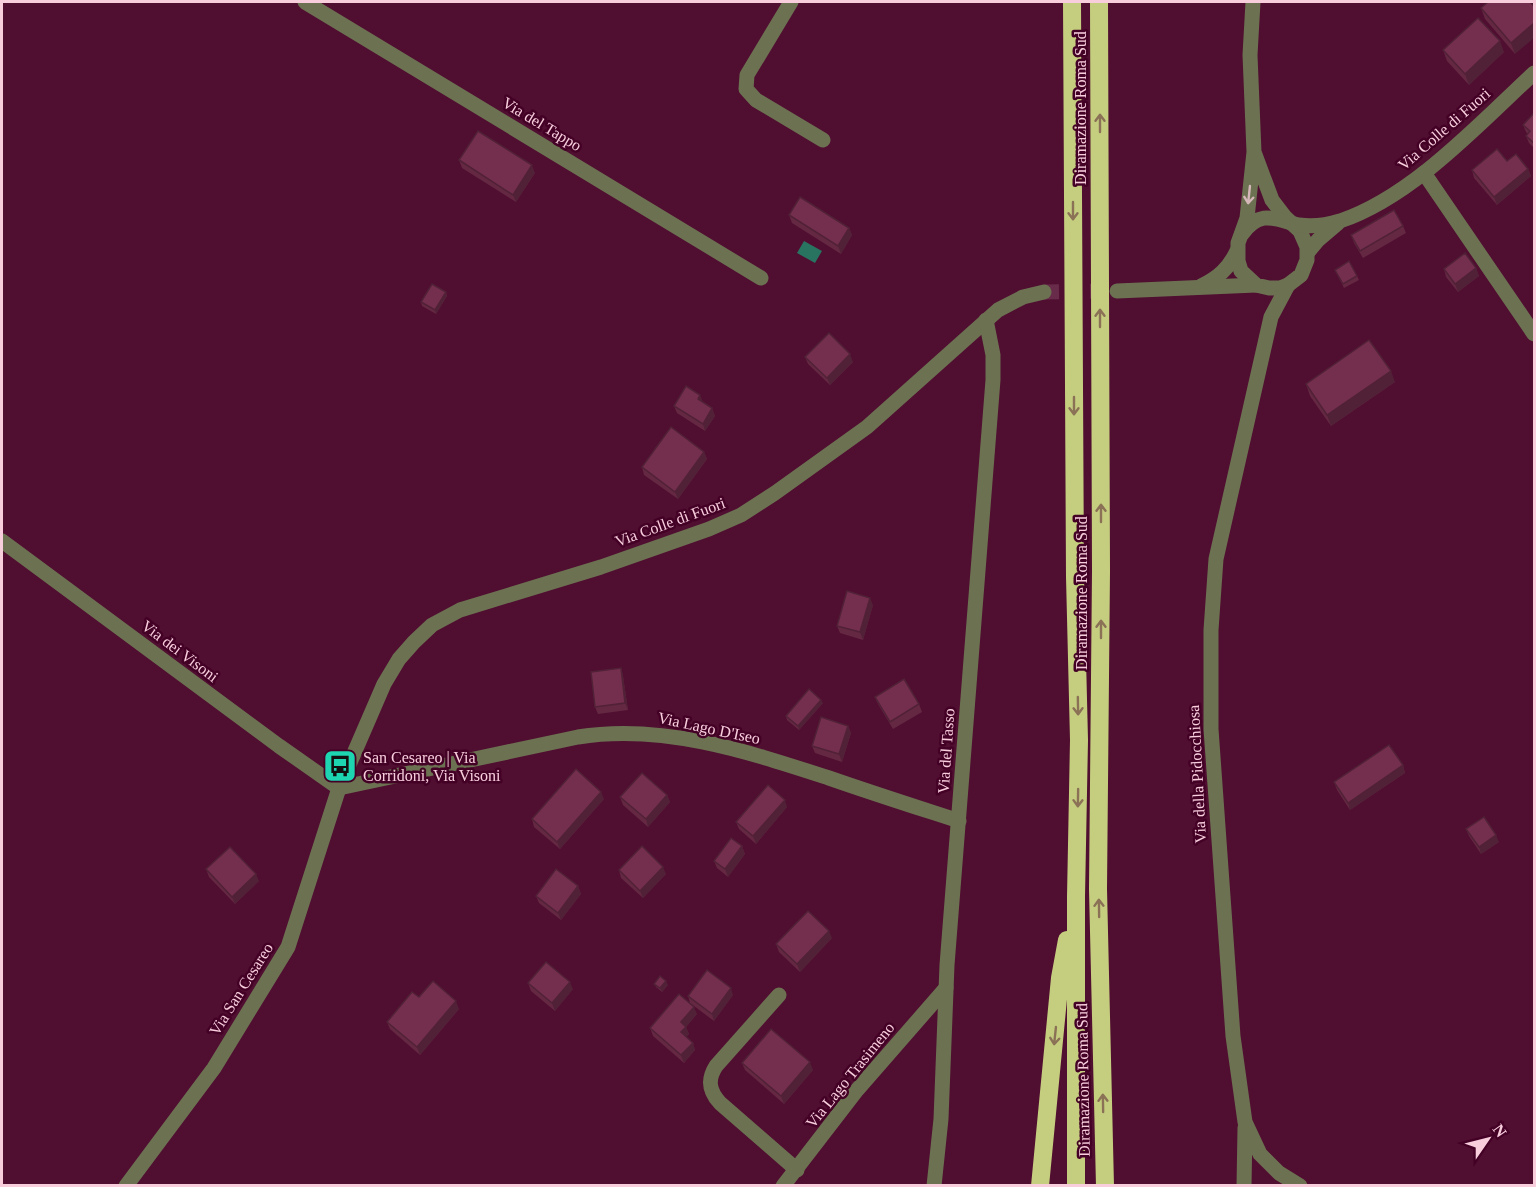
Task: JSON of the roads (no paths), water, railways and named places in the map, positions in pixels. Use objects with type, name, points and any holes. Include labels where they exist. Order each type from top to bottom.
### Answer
[{"type":"highway","name":"Diramazione Roma Sud","points":[[1072,2],[1075,566],[1079,740],[1076,897],[1076,1185]]},
{"type":"highway","name":"Diramazione Roma Sud","points":[[1099,2],[1101,583],[1098,889],[1105,1185]]},
{"type":"highway","points":[[1040,1185],[1060,978],[1076,897]]},
{"type":"street","name":"Via del Tappo","points":[[305,2],[761,278]]},
{"type":"street","points":[[791,2],[747,75],[746,89],[756,100],[823,140]]},
{"type":"street","points":[[1195,288],[1220,275],[1230,264],[1247,218],[1254,152],[1250,62],[1253,2]]},
{"type":"street","name":"Via Colle di Fuori","points":[[1308,252],[1340,221],[1383,200],[1424,173],[1534,73]]},
{"type":"street","points":[[1117,291],[1256,285],[1275,289],[1295,280],[1305,268],[1308,252],[1303,236],[1272,200],[1254,152]]},
{"type":"street","points":[[1424,173],[1534,334]]},
{"type":"street","points":[[1256,285],[1241,271],[1239,244],[1254,222],[1263,219],[1282,219],[1291,223]]},
{"type":"street","name":"Via Colle di Fuori","points":[[1291,223],[1317,225],[1340,221]]},
{"type":"street","name":"Via della Pidocchiosa","points":[[1256,285],[1267,306],[1266,341]]},
{"type":"street","name":"Via della Pidocchiosa","points":[[1288,285],[1275,306],[1216,560],[1210,646],[1211,729],[1233,1036],[1245,1122],[1260,1154],[1279,1173],[1300,1185]]},
{"type":"street","name":"Via Colle di Fuori","points":[[339,788],[389,675],[406,650],[429,628],[446,617],[467,608],[601,567],[709,530],[741,515],[776,494],[867,428],[986,320],[1014,301],[1044,292]]},
{"type":"street","name":"Via del Tasso","points":[[934,1185],[941,1119],[946,988],[993,380],[993,355],[986,320]]},
{"type":"street","name":"Via dei Visoni","points":[[2,541],[339,788]]},
{"type":"street","name":"Via Lago D'Iseo","points":[[339,788],[578,737],[642,733],[674,737],[769,760],[959,821]]},
{"type":"street","name":"Via San Cesareo","points":[[126,1185],[214,1068],[288,947],[339,788]]},
{"type":"street","name":"Via Lago Trasimeno","points":[[783,1185],[858,1090],[946,988]]},
{"type":"street","points":[[779,995],[716,1066],[712,1072],[710,1084],[720,1103],[797,1170]]},
{"type":"street","points":[[1244,1185],[1245,1122]]},
{"type":"tunnel","points":[[1044,292],[1111,291]]},
{"type":"place","name":"San Cesareo | Via Corridoni, Via Visoni","points":[[340,766]]}]
